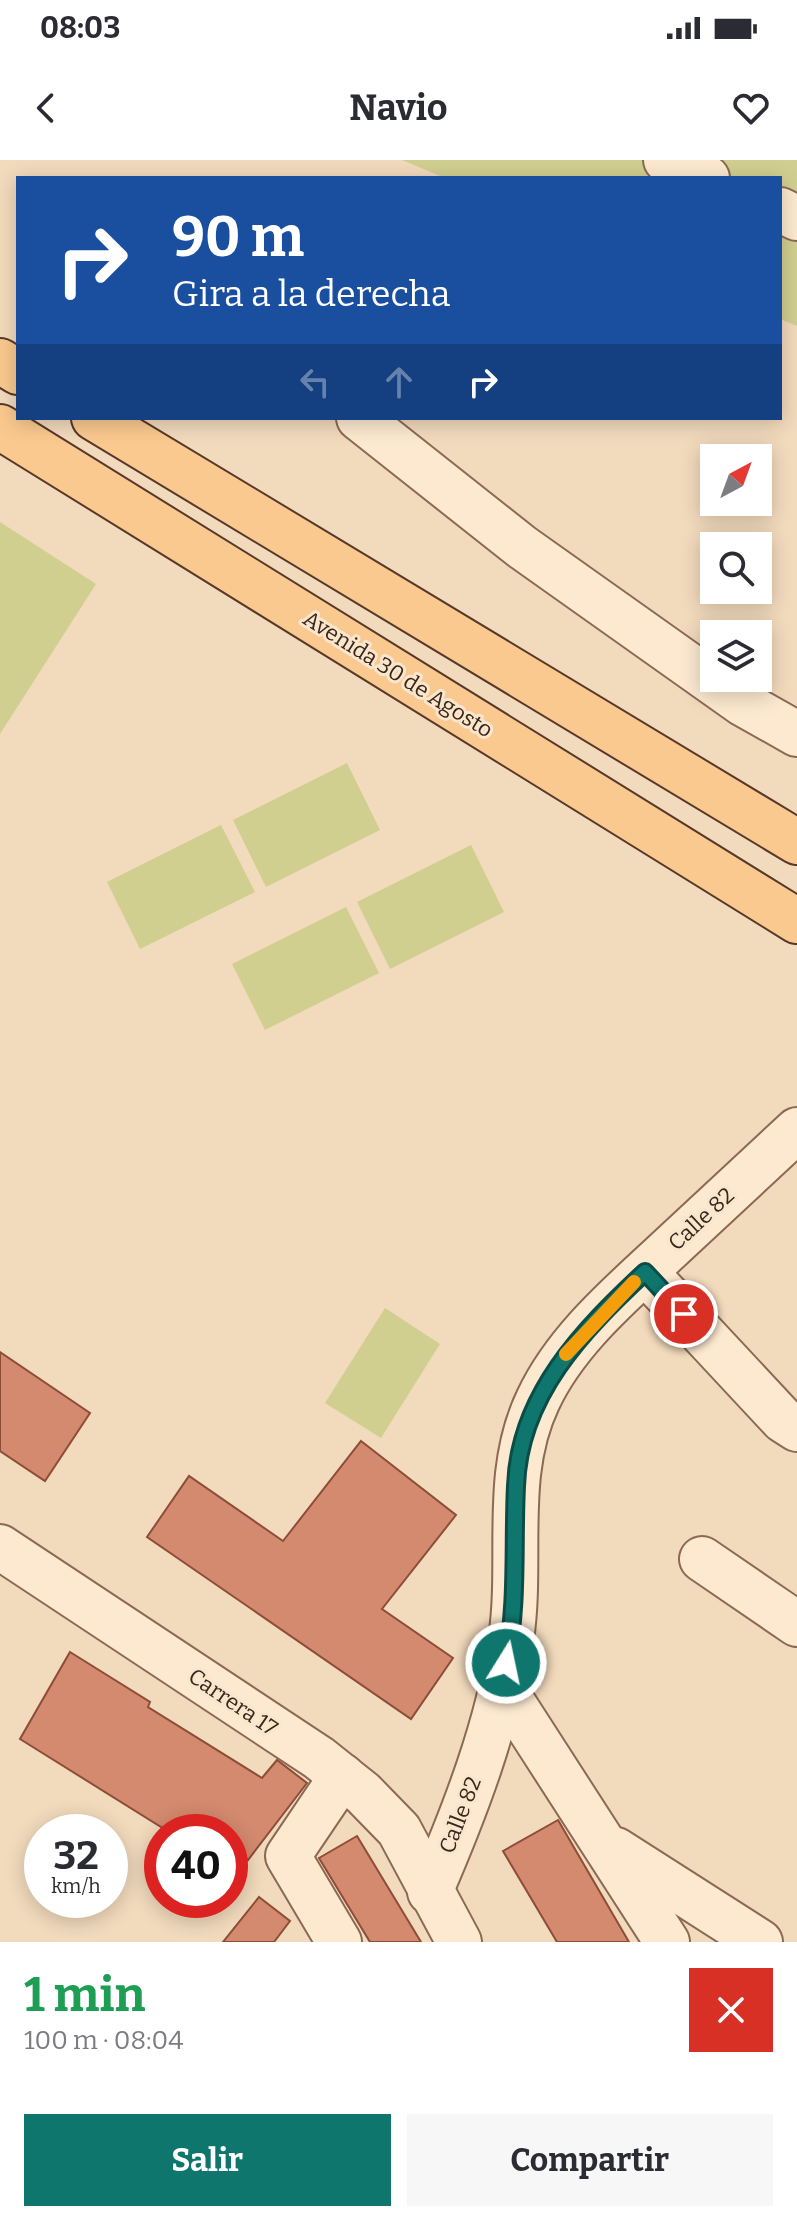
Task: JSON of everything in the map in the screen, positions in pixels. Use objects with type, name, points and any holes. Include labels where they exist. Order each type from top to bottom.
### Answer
[{"type":"main road","points":[[97,420],[797,842]]},
{"type":"main road","name":"Avenida 30 de Agosto","points":[[0,427],[797,921]]},
{"type":"street","points":[[666,160],[702,176]]},
{"type":"street","points":[[362,420],[522,547],[742,703],[797,734]]},
{"type":"street","name":"Calle 82","points":[[430,1892],[472,1785],[502,1686],[516,1597],[516,1483],[527,1427],[545,1387],[569,1351],[645,1272],[797,1130]]},
{"type":"street","points":[[645,1272],[783,1420],[797,1429]]},
{"type":"street","name":"Carrera 17","points":[[0,1547],[342,1776],[399,1830],[459,1942]]},
{"type":"street","points":[[702,1559],[797,1624]]},
{"type":"street","points":[[502,1686],[667,1942]]},
{"type":"street","points":[[322,1933],[288,1856],[342,1776]]},
{"type":"street","points":[[604,1842],[760,1942]]},
{"type":"shaded area","points":[[402,160],[797,160],[797,326],[782,320],[782,176],[440,176]]},
{"type":"shaded area","points":[[0,522],[96,584],[0,734]]},
{"type":"shaded area","points":[[347,763],[380,830],[266,887],[233,820]]},
{"type":"shaded area","points":[[221,825],[255,892],[140,949],[107,882]]},
{"type":"shaded area","points":[[471,845],[504,912],[390,969],[357,902]]},
{"type":"shaded area","points":[[346,907],[379,973],[265,1030],[232,964]]},
{"type":"shaded area","points":[[385,1308],[440,1344],[381,1438],[325,1403]]},
{"type":"building","points":[[0,1352],[90,1413],[45,1481],[0,1451]]},
{"type":"building","points":[[361,1441],[456,1515],[382,1609],[453,1658],[411,1719],[147,1537],[189,1476],[283,1541]]},
{"type":"building","points":[[70,1652],[150,1702],[148,1707],[262,1778],[277,1760],[307,1783],[248,1860],[248,1814],[144,1816],[20,1739]]},
{"type":"building","points":[[558,1820],[629,1942],[557,1942],[503,1851]]},
{"type":"building","points":[[357,1836],[421,1942],[370,1942],[319,1858]]},
{"type":"building","points":[[259,1897],[290,1921],[274,1942],[223,1942],[242,1918],[248,1918],[248,1911]]},
{"type":"slow traffic","points":[[566,1354],[634,1282]]},
{"type":"route","points":[[506,1663],[516,1597],[516,1483],[527,1427],[538,1400],[569,1351],[600,1315],[645,1272],[684,1314]]}]
